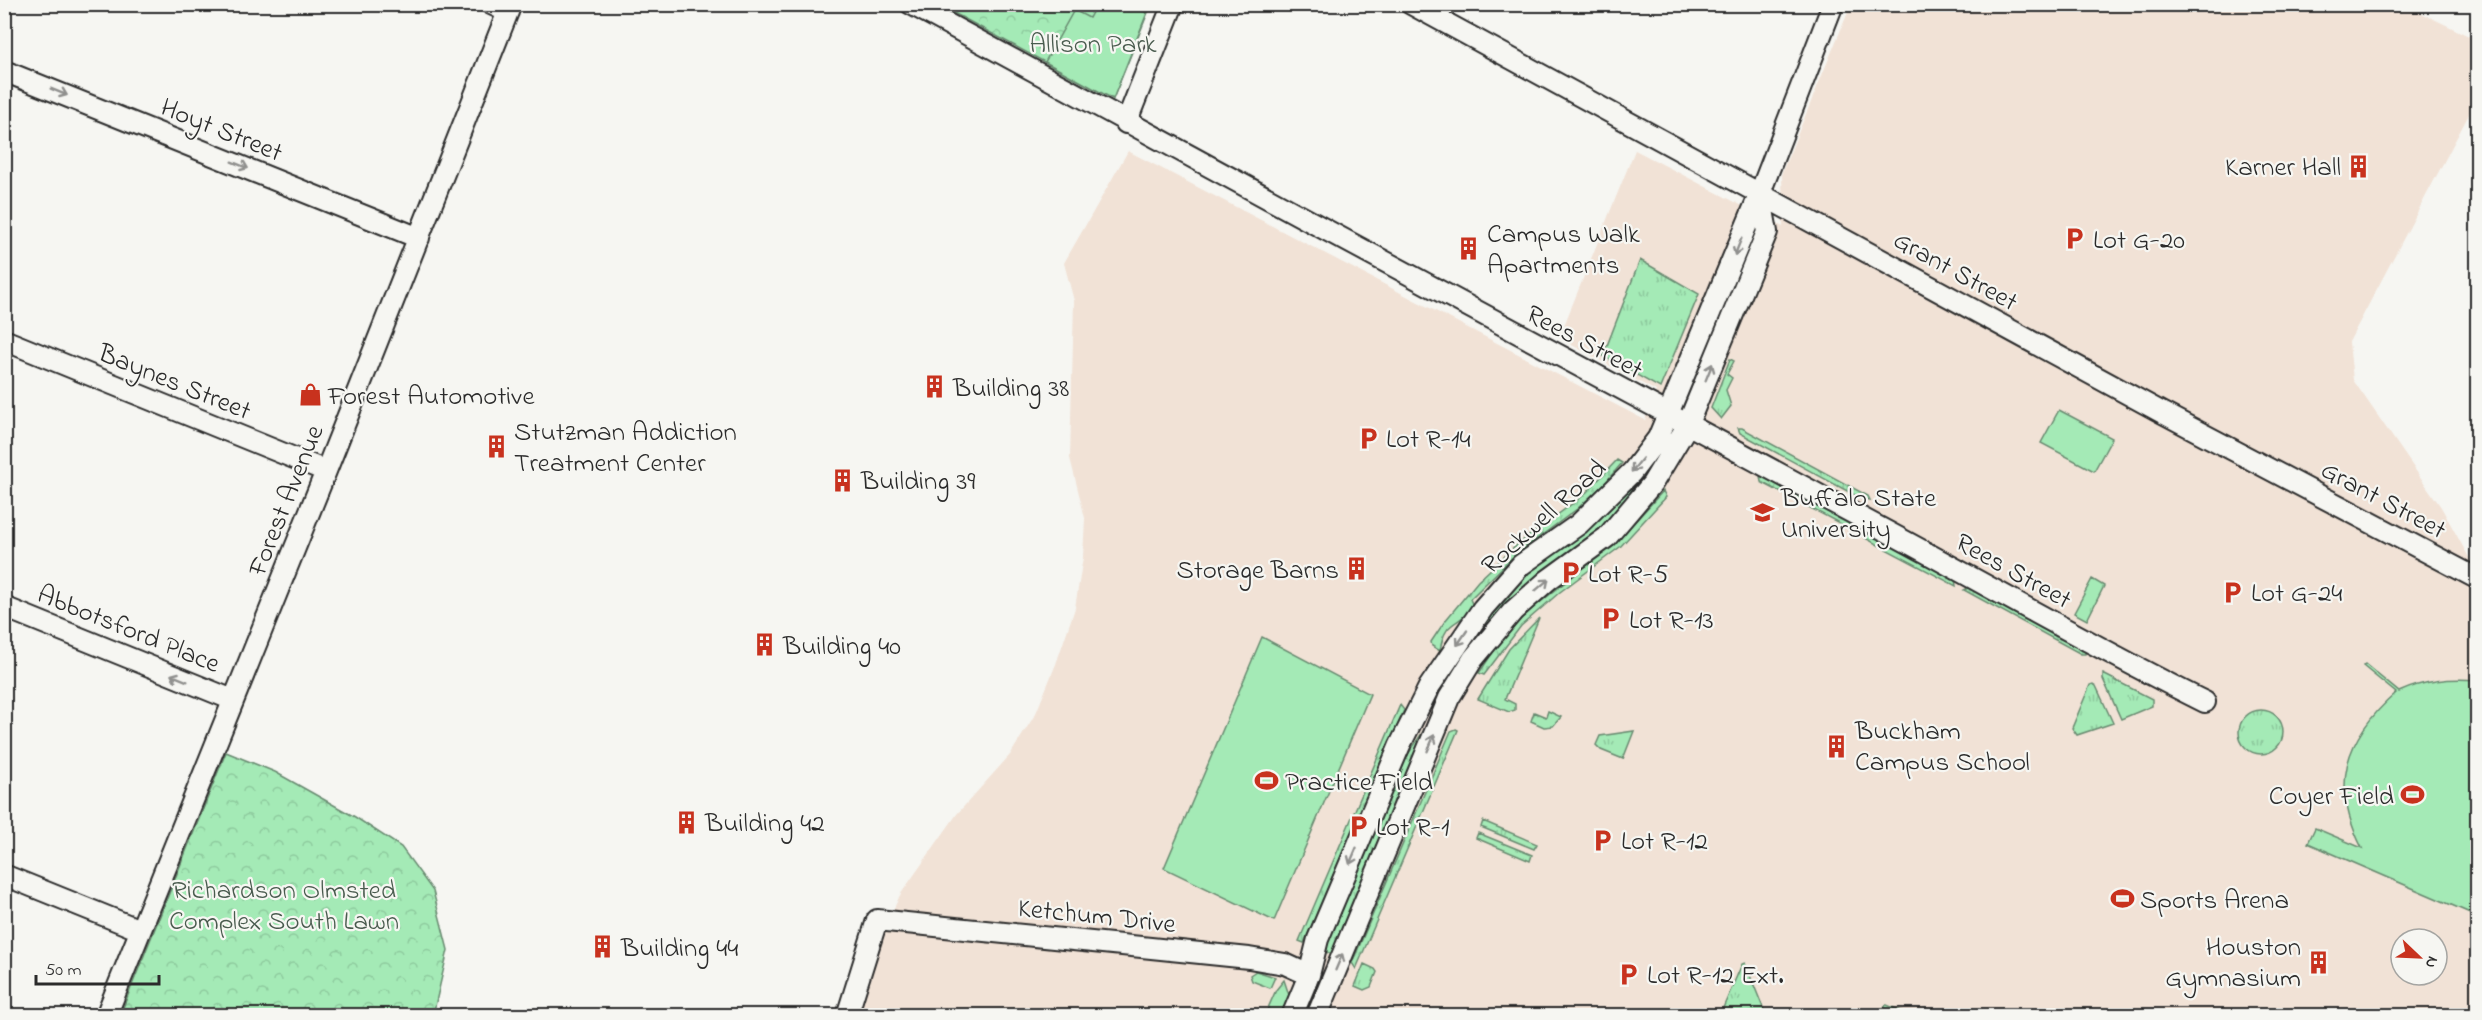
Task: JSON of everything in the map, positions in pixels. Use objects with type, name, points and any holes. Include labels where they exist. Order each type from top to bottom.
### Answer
[{"type":"street","name":"Rees Street","points":[[911,4],[1686,426],[1908,543],[2122,661],[2205,702]]},
{"type":"street","points":[[1126,123],[1173,4]]},
{"type":"street","name":"Grant Street","points":[[1411,4],[2154,409],[2478,579]]},
{"type":"street","name":"Rockwell Road","points":[[1292,1016],[1309,975],[1323,928],[1400,744],[1429,687],[1483,608],[1521,565],[1579,524],[1632,472],[1658,438],[1760,193],[1833,4]]},
{"type":"street","name":"Forest Avenue","points":[[106,1016],[418,238],[503,7]]},
{"type":"street","name":"Hoyt Street","points":[[4,71],[418,238]]},
{"type":"street","name":"Rockwell Road","points":[[1317,1016],[1449,698],[1465,671],[1513,611],[1548,580],[1607,537],[1652,484],[1686,426],[1767,232],[1760,193]]},
{"type":"street","name":"Baynes Street","points":[[4,340],[326,471]]},
{"type":"street","name":"Abbotsford Place","points":[[4,607],[233,700]]},
{"type":"street","points":[[4,875],[140,930]]},
{"type":"street","name":"Ketchum Drive","points":[[847,1016],[877,920],[1249,957],[1286,964],[1309,975]]},
{"type":"shaded area","name":"Buffalo State University","points":[[1851,5],[2405,5],[2477,40],[2477,99],[2349,342],[2353,380],[2441,507],[2477,572],[2477,1015],[859,1016],[882,935],[900,895],[957,814],[1010,755],[1036,713],[1075,608],[1083,557],[1085,518],[1070,458],[1074,301],[1064,263],[1128,151],[1645,420],[1656,391],[1559,338],[1635,150],[1783,227],[1782,172]]},
{"type":"green space","points":[[1129,4],[1147,13],[1113,99],[1045,62],[1074,10],[1089,18],[1096,5]]},
{"type":"green space","name":"Allison Park","points":[[939,5],[1151,5],[1113,99]]},
{"type":"green space","points":[[1756,227],[1758,230],[1688,403],[1683,401]]},
{"type":"green space","points":[[1640,260],[1699,294],[1660,388],[1603,356]]},
{"type":"green space","points":[[1730,359],[1734,361],[1727,374],[1732,378],[1726,390],[1731,406],[1721,419],[1711,408]]},
{"type":"green space","points":[[2059,410],[2112,438],[2094,471],[2041,443]]},
{"type":"green space","points":[[1738,428],[1742,428],[1868,496],[1870,500],[1862,499],[1740,433]]},
{"type":"green space","points":[[1665,443],[1638,490],[1606,526],[1459,664],[1458,662],[1475,635],[1520,579]]},
{"type":"green space","points":[[1617,460],[1622,463],[1604,484],[1577,509],[1514,556],[1470,599],[1473,606],[1445,633],[1440,651],[1432,646],[1431,642],[1445,621],[1478,581],[1518,544],[1584,495]]},
{"type":"green space","points":[[1760,475],[1862,530],[1860,534],[1761,482]]},
{"type":"green space","points":[[1663,491],[1666,497],[1620,547],[1560,592],[1521,626],[1484,675],[1479,673],[1502,639],[1527,613],[1619,539]]},
{"type":"green space","points":[[1868,533],[1955,579],[1956,586],[1865,538]]},
{"type":"green space","points":[[2092,579],[2104,586],[2087,620],[2074,613]]},
{"type":"green space","points":[[1970,587],[2086,650],[2085,654],[2081,654],[1964,590]]},
{"type":"green space","points":[[1539,618],[1505,699],[1515,704],[1515,710],[1509,712],[1478,699],[1509,649]]},
{"type":"green space","name":"Practice Field","points":[[1262,637],[1370,694],[1274,921],[1164,868]]},
{"type":"green space","name":"Coyer Field","points":[[2365,664],[2399,692],[2437,681],[2477,680],[2477,916],[2308,843],[2315,828],[2362,848],[2346,804],[2345,783],[2348,764],[2354,746],[2364,728],[2378,710],[2396,693],[2363,666]]},
{"type":"green space","points":[[2103,674],[2152,699],[2152,706],[2121,719],[2103,679]]},
{"type":"green space","points":[[2093,684],[2113,723],[2077,735],[2072,728],[2090,685]]},
{"type":"green space","points":[[1400,705],[1404,710],[1304,943],[1299,941]]},
{"type":"green space","points":[[2261,710],[2270,711],[2277,716],[2282,723],[2282,741],[2277,748],[2270,753],[2261,754],[2252,753],[2245,748],[2240,741],[2239,732],[2240,723],[2245,716],[2252,711]]},
{"type":"green space","points":[[1548,711],[1561,717],[1553,726],[1544,727],[1531,721],[1534,712],[1546,717]]},
{"type":"green space","points":[[1430,721],[1334,953],[1328,953],[1324,948],[1403,762]]},
{"type":"green space","points":[[1458,730],[1356,969],[1352,963],[1451,731]]},
{"type":"green space","points":[[1634,731],[1623,759],[1601,750],[1596,745],[1600,736]]},
{"type":"green space","name":"Richardson Olmsted Complex South Lawn","points":[[226,752],[275,772],[355,817],[401,847],[433,891],[448,950],[433,1015],[120,1015]]},
{"type":"green space","points":[[1483,821],[1537,844],[1534,849],[1481,827]]},
{"type":"green space","points":[[1478,833],[1532,855],[1530,861],[1476,838]]},
{"type":"green space","points":[[1745,963],[1766,1015],[1720,1015],[1742,964]]},
{"type":"green space","points":[[1364,964],[1377,972],[1371,987],[1364,990],[1355,986]]},
{"type":"green space","points":[[1256,971],[1275,977],[1270,988],[1252,981],[1250,975]]},
{"type":"green space","points":[[1284,980],[1289,995],[1281,1015],[1265,1015],[1276,990]]},
{"type":"green space","points":[[1887,1005],[1911,1015],[1880,1015]]},
{"type":"place","name":"Karner Hall","points":[[2359,166]]},
{"type":"place","name":"Lot G-20","points":[[2075,239]]},
{"type":"place","name":"Campus Walk Apartments","points":[[1469,249]]},
{"type":"place","name":"Building 38","points":[[935,387]]},
{"type":"place","name":"Forest Automotive","points":[[310,395]]},
{"type":"place","name":"Lot R-14","points":[[1368,438]]},
{"type":"place","name":"Stutzman Addiction Treatment Center","points":[[496,447]]},
{"type":"place","name":"Building 39","points":[[843,480]]},
{"type":"place","name":"Buffalo State University","points":[[1763,513]]},
{"type":"place","name":"Storage Barns","points":[[1357,569]]},
{"type":"place","name":"Lot R-5","points":[[1570,573]]},
{"type":"place","name":"Lot G-24","points":[[2233,592]]},
{"type":"place","name":"Lot R-13","points":[[1611,619]]},
{"type":"place","name":"Building 40","points":[[765,645]]},
{"type":"place","name":"Buckham Campus School","points":[[1837,746]]},
{"type":"place","name":"Practice Field","points":[[1267,781]]},
{"type":"place","name":"Coyer Field","points":[[2412,795]]},
{"type":"place","name":"Building 42","points":[[687,822]]},
{"type":"place","name":"Lot R-1","points":[[1358,826]]},
{"type":"place","name":"Lot R-12","points":[[1603,840]]},
{"type":"place","name":"Sports Arena","points":[[2122,899]]},
{"type":"place","name":"Building 44","points":[[603,947]]},
{"type":"place","name":"Houston Gymnasium","points":[[2319,962]]},
{"type":"place","name":"Lot R-12 Ext.","points":[[1629,974]]}]
